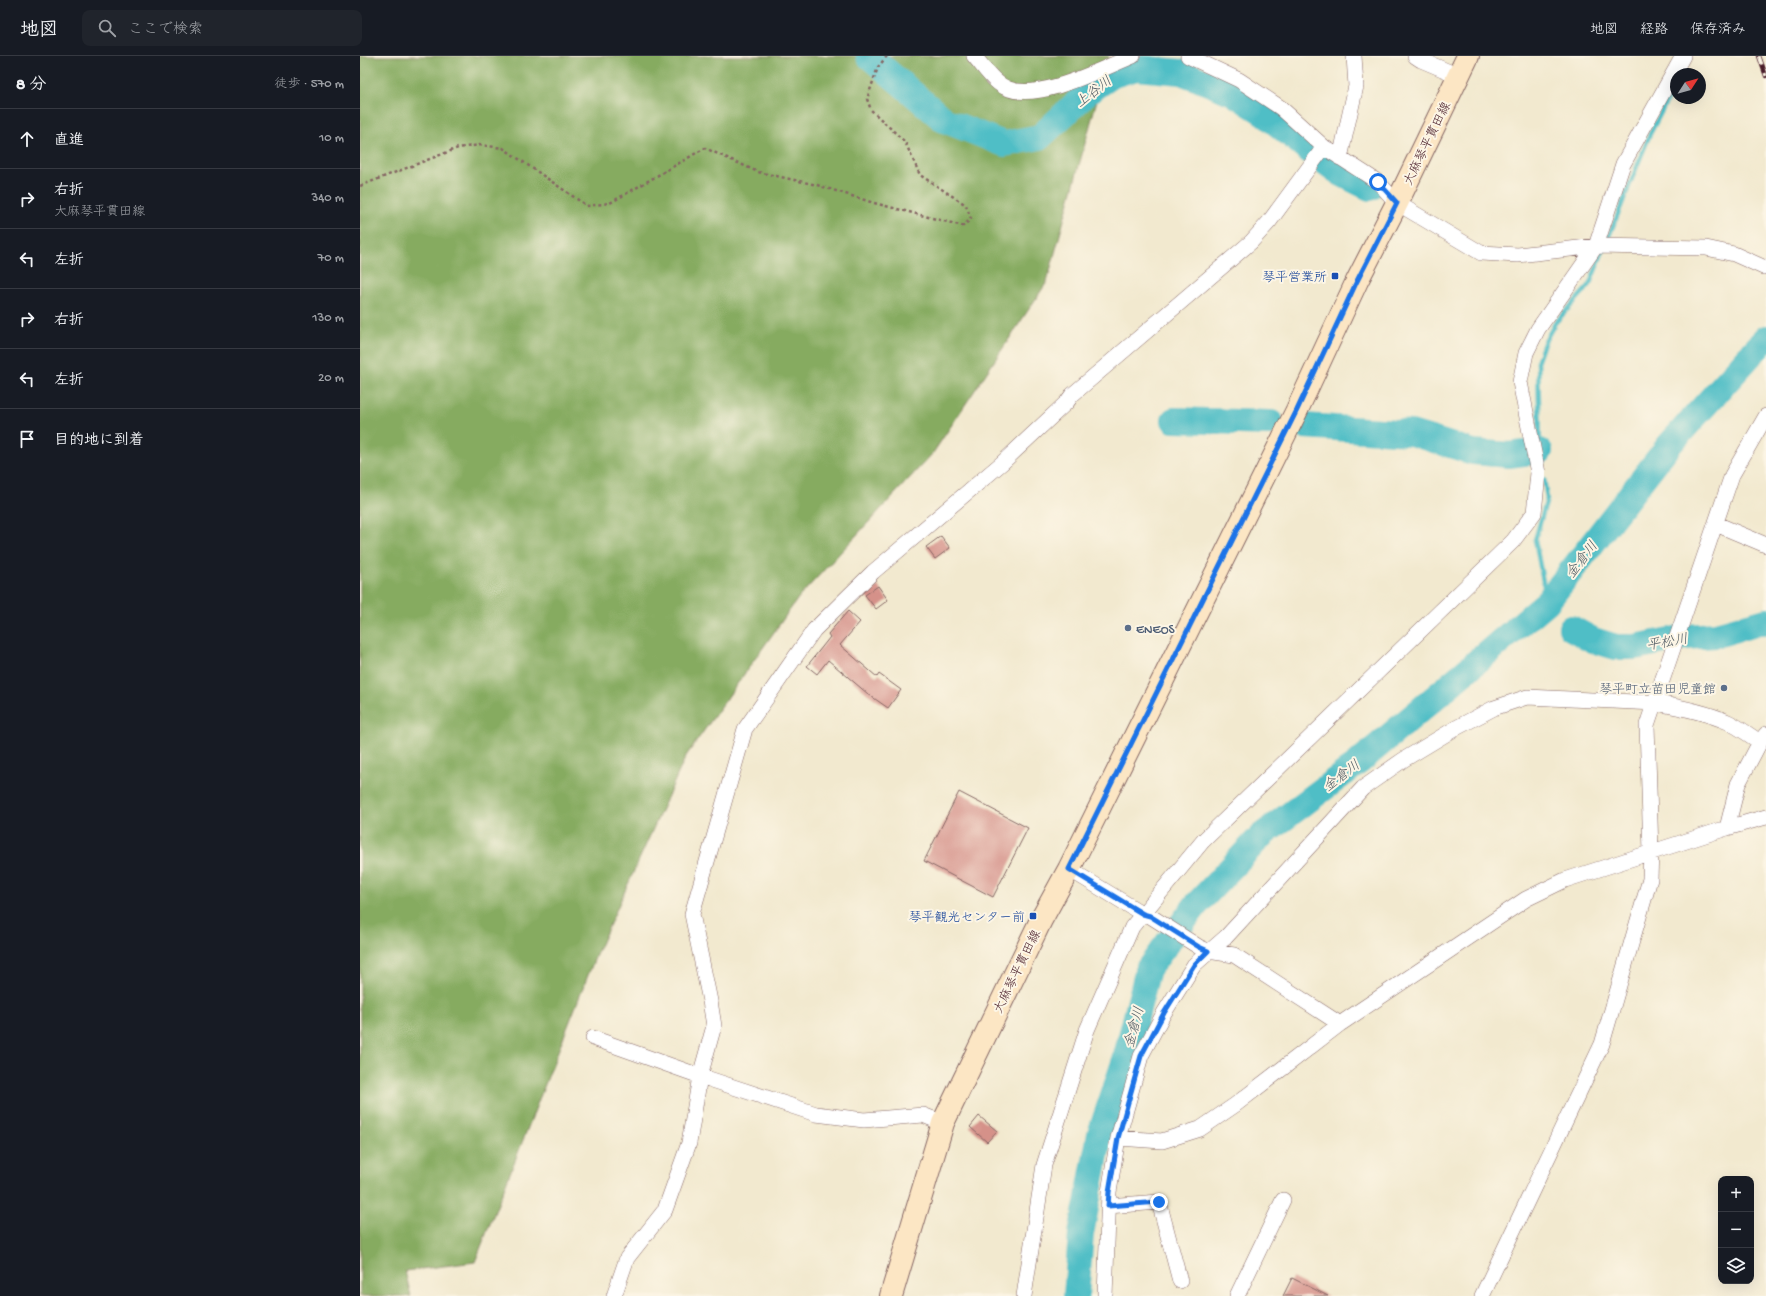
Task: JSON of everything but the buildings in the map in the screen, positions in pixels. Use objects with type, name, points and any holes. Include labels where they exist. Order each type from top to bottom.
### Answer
[{"type":"main road","name":"大麻琴平貫田線","points":[[891,1296],[943,1123],[1041,920],[1069,869],[1297,410],[1357,281],[1397,203],[1468,56]]},
{"type":"street","points":[[974,56],[996,81],[1008,89],[1024,93],[1054,88],[1133,56]]},
{"type":"street","points":[[1188,56],[1239,80],[1263,96],[1280,108],[1324,147],[1378,182],[1397,203],[1481,253],[1518,255],[1596,246],[1706,248],[1734,254],[1763,267]]},
{"type":"street","points":[[1340,158],[1356,86],[1354,56]]},
{"type":"street","points":[[1415,56],[1459,76]]},
{"type":"street","points":[[1024,1296],[1044,1165],[1087,1030],[1132,927],[1147,915],[1203,841],[1513,541],[1534,513],[1538,473],[1520,382],[1526,353],[1538,329],[1596,246],[1623,164],[1683,56]]},
{"type":"street","points":[[614,1296],[627,1258],[666,1210],[689,1143],[700,1076],[714,1026],[692,914],[730,784],[736,756],[746,729],[814,630],[873,572],[1002,463],[1067,402],[1072,395],[1251,242],[1269,222],[1324,147]]},
{"type":"street","points":[[1482,1296],[1602,1044],[1650,879],[1652,852],[1647,725],[1656,703],[1732,475],[1766,416]]},
{"type":"street","points":[[1716,524],[1766,546]]},
{"type":"street","points":[[1105,1296],[1109,1192],[1118,1138],[1141,1056],[1164,1013],[1203,949],[1226,937],[1363,788],[1403,760],[1456,728],[1494,708],[1527,697],[1656,703],[1698,711],[1729,722],[1763,738],[1738,784],[1727,828]]},
{"type":"street","points":[[1118,1138],[1162,1141],[1200,1129],[1235,1105],[1340,1024],[1526,899],[1565,880],[1766,817]]},
{"type":"street","points":[[1069,869],[1203,949],[1234,955],[1340,1024]]},
{"type":"street","points":[[593,1038],[700,1076],[816,1114],[864,1120],[923,1115],[943,1123]]},
{"type":"street","points":[[1237,1296],[1283,1200]]},
{"type":"street","points":[[1108,1206],[1159,1202],[1180,1281]]},
{"type":"path","points":[[360,186],[458,148],[480,145],[503,148],[587,206],[610,203],[705,148],[758,172],[817,185],[874,203],[963,226],[972,219],[966,205],[920,175],[905,142],[871,110],[867,99],[878,67],[887,56]]},
{"type":"green space","points":[[360,56],[1109,56],[1047,282],[933,453],[799,597],[686,756],[596,955],[475,1262],[405,1271],[411,1296],[360,1296]]},
{"type":"waterway","name":"上谷川","points":[[869,56],[944,120],[1004,144],[1040,137],[1088,92],[1113,75],[1136,68],[1181,72],[1233,93],[1264,113],[1311,152],[1340,173],[1370,188]]},
{"type":"waterway","points":[[1540,446],[1538,360],[1544,343],[1555,323],[1589,286],[1650,134],[1670,95]]},
{"type":"waterway","name":"金倉川","points":[[1076,1296],[1081,1234],[1100,1134],[1125,1060],[1148,969],[1196,905],[1261,836],[1359,762],[1547,602],[1669,445],[1766,338]]},
{"type":"waterway","points":[[1174,420],[1271,423]]},
{"type":"waterway","points":[[1304,426],[1411,433],[1473,452],[1509,455],[1540,451]]},
{"type":"waterway","points":[[1544,479],[1547,499],[1535,540],[1547,602]]},
{"type":"waterway","name":"平松川","points":[[1571,628],[1593,640],[1616,647],[1635,647],[1685,637],[1716,635],[1766,621]]},
{"type":"railway","points":[[1759,56],[1766,76]]},
{"type":"place","name":"琴平営業所","points":[[1335,276]]},
{"type":"place","name":"ENEOS","points":[[1128,628]]},
{"type":"place","name":"琴平町立苗田児童館","points":[[1724,688]]},
{"type":"place","name":"琴平観光センター前","points":[[1033,916]]},
{"type":"route","points":[[1159,1202],[1108,1206],[1118,1138],[1141,1056],[1164,1013],[1194,965],[1208,951],[1069,869],[1297,410],[1357,281],[1397,203],[1378,182]]}]
